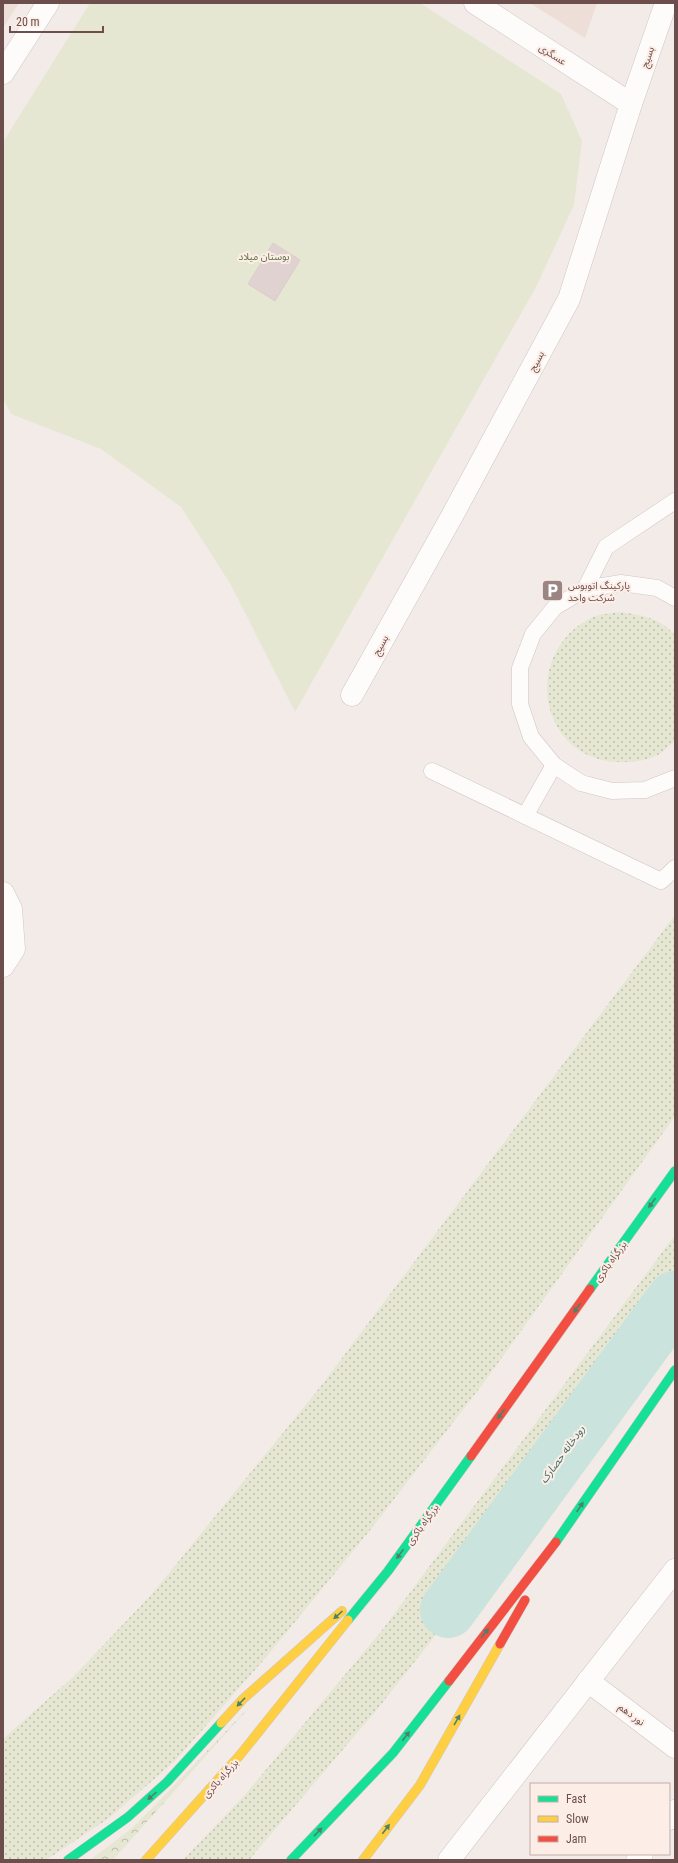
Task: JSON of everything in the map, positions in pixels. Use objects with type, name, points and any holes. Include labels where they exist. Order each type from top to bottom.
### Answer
[{"type":"highway","name":"بزرگراه باکری","points":[[146,1860],[240,1755],[388,1571],[675,1171]]},
{"type":"highway","points":[[291,1860],[393,1753],[565,1530],[675,1370]]},
{"type":"highway","points":[[363,1860],[420,1785],[565,1530]]},
{"type":"highway","points":[[68,1860],[128,1817],[167,1782],[243,1699],[388,1571]]},
{"type":"street","points":[[3,73],[48,3]]},
{"type":"street","name":"عسگری","points":[[475,3],[631,104]]},
{"type":"street","name":"بسیج","points":[[352,695],[452,516],[569,299],[631,104],[669,8]]},
{"type":"street","points":[[3,893],[11,909],[14,949],[3,966]]},
{"type":"street","points":[[449,1860],[675,1570]]},
{"type":"street","name":"نور دهم","points":[[588,1681],[675,1747]]},
{"type":"lane","points":[[586,589],[606,547],[675,501]]},
{"type":"lane","points":[[675,598],[657,588],[622,583],[586,589],[555,607],[532,634],[520,668],[520,704],[531,737],[554,765],[581,783],[612,792],[645,790],[675,778]]},
{"type":"lane","points":[[524,816],[554,765]]},
{"type":"lane","points":[[432,771],[661,881],[675,868]]},
{"type":"shaded area","points":[[3,3],[19,3],[3,28]]},
{"type":"shaded area","points":[[530,3],[597,3],[585,38]]},
{"type":"green space","name":"بوستان میلاد","points":[[90,3],[420,3],[561,94],[582,141],[574,205],[535,289],[295,712],[231,585],[181,507],[101,449],[11,414],[3,398],[3,142]]},
{"type":"green space","points":[[620,612],[650,618],[669,629],[675,635],[675,741],[657,755],[648,759],[633,762],[595,758],[573,745],[557,726],[549,704],[548,679],[554,655],[569,634],[593,617]]},
{"type":"green space","points":[[675,915],[675,1116],[485,1381],[371,1529],[262,1662],[175,1761],[109,1818],[52,1856],[45,1860],[3,1860],[3,1739],[74,1676],[152,1594],[321,1386]]},
{"type":"green space","points":[[675,1235],[675,1316],[501,1552],[379,1707],[249,1860],[183,1860],[244,1796],[383,1629]]},
{"type":"green space","points":[[252,1704],[113,1860],[90,1860],[132,1828]]},
{"type":"building","points":[[273,243],[300,260],[275,301],[248,284]]},
{"type":"waterway","name":"رودخانه حصارک","points":[[448,1610],[675,1299]]},
{"type":"traffic: fast","points":[[590,1289],[675,1171]]},
{"type":"traffic: fast","points":[[556,1542],[675,1370]]},
{"type":"traffic: fast","points":[[348,1620],[388,1571],[471,1456]]},
{"type":"traffic: fast","points":[[291,1860],[393,1753],[449,1681]]},
{"type":"traffic: fast","points":[[68,1860],[128,1817],[167,1782],[221,1723]]},
{"type":"traffic: slow","points":[[221,1723],[243,1699],[342,1611]]},
{"type":"traffic: slow","points":[[146,1860],[240,1755],[348,1620]]},
{"type":"traffic: slow","points":[[363,1860],[420,1785],[500,1644]]},
{"type":"traffic: jam","points":[[471,1456],[590,1289]]},
{"type":"traffic: jam","points":[[449,1681],[556,1542]]},
{"type":"traffic: jam","points":[[500,1644],[525,1600]]},
{"type":"place","name":"پارکینگ اتوبوس شرکت واحد","points":[[553,591]]}]
